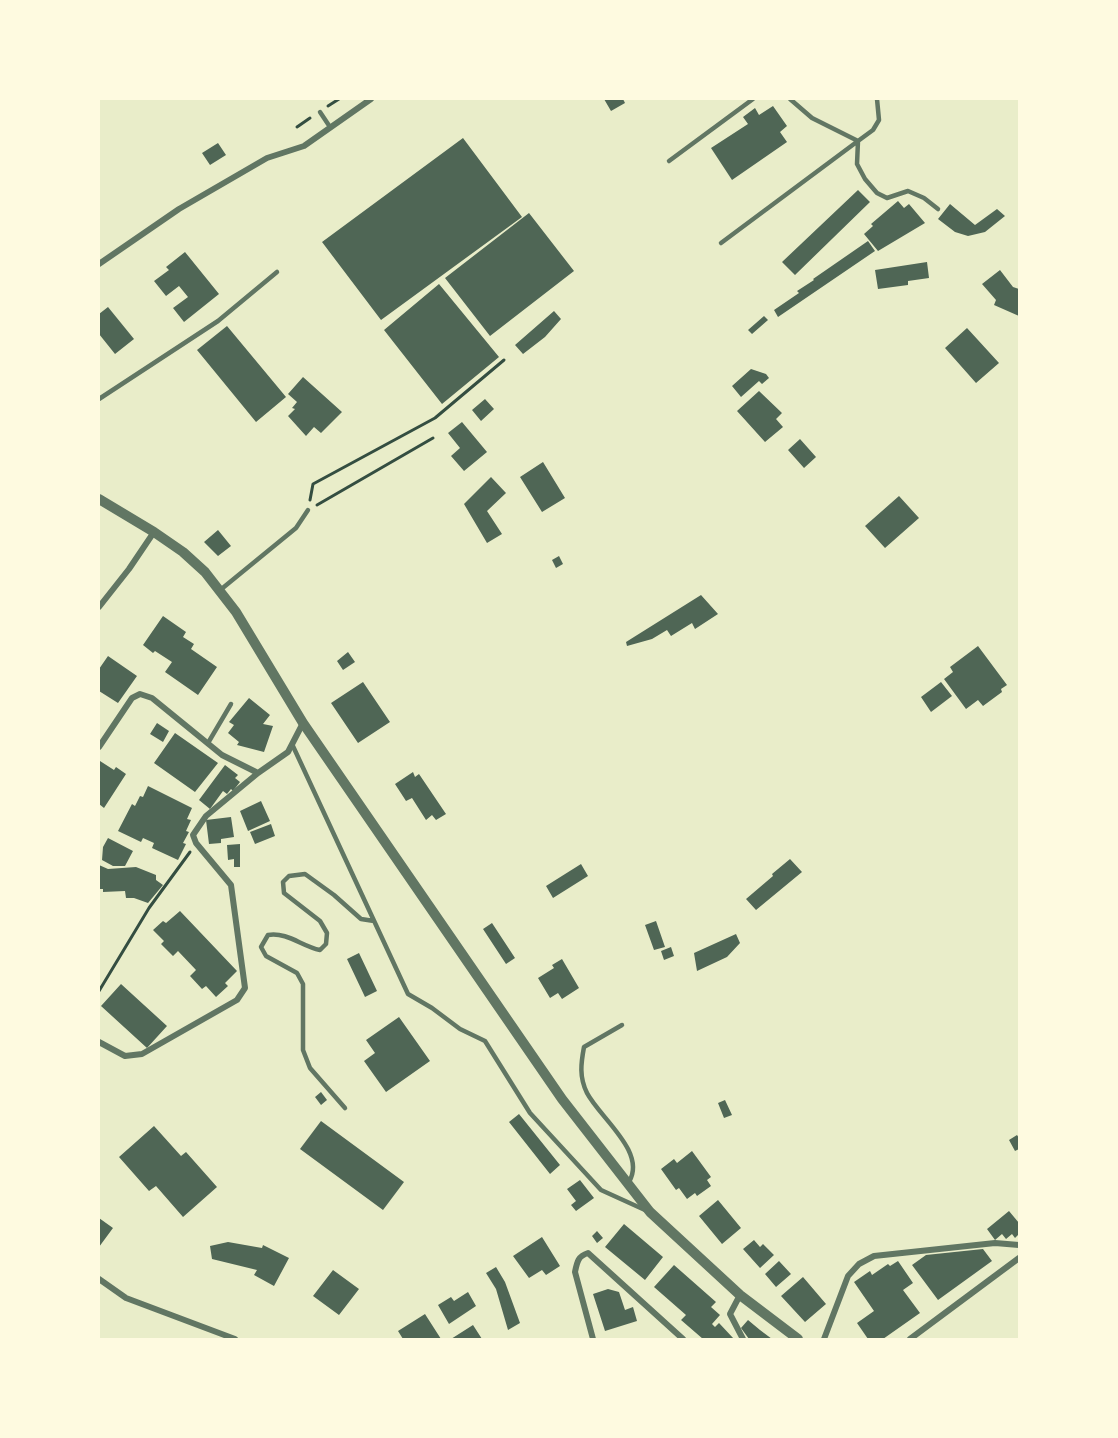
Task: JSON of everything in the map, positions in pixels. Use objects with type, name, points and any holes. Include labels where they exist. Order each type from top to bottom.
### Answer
[{"type":"street","points":[[99,264],[179,209],[267,158],[304,146],[372,99]]},
{"type":"street","points":[[99,499],[154,532],[183,552],[205,572],[236,612],[303,723],[562,1099],[628,1185],[650,1212],[740,1295],[798,1339]]},
{"type":"street","points":[[99,608],[154,532]]},
{"type":"street","points":[[99,747],[132,698],[140,694],[152,698],[222,755],[258,773]]},
{"type":"street","points":[[99,1041],[125,1056],[142,1054],[237,1000],[245,988],[231,885],[196,843],[193,835],[206,816],[258,773],[288,752],[303,723]]},
{"type":"street","points":[[824,1339],[848,1276],[859,1264],[874,1256],[995,1244],[1019,1245]]},
{"type":"street","points":[[593,1339],[575,1272],[577,1261],[581,1255],[588,1252],[683,1339]]},
{"type":"street","points":[[910,1339],[1019,1258]]},
{"type":"street","points":[[99,1279],[126,1298],[235,1339]]},
{"type":"street","points":[[740,1295],[730,1314],[742,1339]]},
{"type":"lane","points":[[669,161],[753,99]]},
{"type":"lane","points":[[790,99],[812,118],[858,141]]},
{"type":"lane","points":[[721,243],[873,130],[879,120],[877,99]]},
{"type":"lane","points":[[320,112],[330,128]]},
{"type":"lane","points":[[858,141],[857,164],[877,194],[887,198],[908,191],[938,208]]},
{"type":"lane","points":[[99,399],[218,321],[277,272]]},
{"type":"lane","points":[[219,591],[296,528],[308,510]]},
{"type":"lane","points":[[208,743],[231,705]]},
{"type":"lane","points":[[292,744],[408,994],[460,1029],[485,1041],[530,1113],[601,1190],[650,1212]]},
{"type":"lane","points":[[345,1108],[310,1068],[303,1050],[303,984],[297,973],[266,956],[261,947],[268,936],[280,933],[311,948],[320,950],[327,944],[327,933],[320,921],[284,893],[283,882],[289,876],[305,874],[361,919],[374,921]]},
{"type":"lane","points":[[622,1025],[584,1047],[580,1069],[587,1093],[631,1151],[634,1175],[628,1185]]},
{"type":"path","points":[[308,510],[313,484],[435,418],[504,360]]},
{"type":"path","points":[[308,510],[433,438]]},
{"type":"path","points":[[99,991],[149,908],[196,843]]},
{"type":"building","points":[[604,99],[623,99],[625,103],[611,111]]},
{"type":"building","points":[[773,106],[787,126],[780,132],[787,142],[732,180],[711,148],[748,124],[743,117],[755,108],[759,115]]},
{"type":"building","points":[[463,138],[522,217],[381,320],[322,242]]},
{"type":"building","points":[[218,143],[226,155],[210,165],[202,153]]},
{"type":"building","points":[[858,190],[870,202],[795,275],[782,262]]},
{"type":"building","points":[[898,201],[904,208],[909,204],[925,223],[878,251],[864,234],[873,226],[871,224]]},
{"type":"building","points":[[950,204],[975,225],[997,209],[1005,216],[985,232],[968,236],[955,232],[938,219]]},
{"type":"building","points":[[529,213],[574,271],[490,336],[445,278]]},
{"type":"building","points":[[868,241],[875,251],[778,317],[774,310],[799,293],[797,291],[813,279]]},
{"type":"building","points":[[185,252],[219,294],[184,322],[173,308],[188,297],[179,286],[166,296],[154,281],[169,270],[166,267]]},
{"type":"building","points":[[927,262],[929,278],[908,281],[908,285],[878,289],[875,270]]},
{"type":"building","points":[[1000,270],[1013,287],[1019,289],[1019,316],[994,305],[996,300],[982,284]]},
{"type":"building","points":[[439,284],[499,357],[442,404],[384,330]]},
{"type":"building","points":[[108,307],[134,339],[115,354],[99,334],[99,314]]},
{"type":"building","points":[[554,311],[561,319],[545,337],[523,354],[515,345]]},
{"type":"building","points":[[764,316],[768,320],[752,334],[748,330]]},
{"type":"building","points":[[227,326],[286,397],[256,422],[197,350]]},
{"type":"building","points":[[967,328],[999,363],[976,383],[945,348]]},
{"type":"building","points":[[751,369],[766,374],[769,378],[762,384],[759,381],[741,397],[732,386]]},
{"type":"building","points":[[303,377],[342,412],[321,433],[314,427],[306,436],[288,416],[295,409],[292,408],[297,402],[288,394]]},
{"type":"building","points":[[759,391],[782,413],[776,419],[783,427],[765,442],[737,411]]},
{"type":"building","points":[[485,399],[494,409],[481,421],[472,410]]},
{"type":"building","points":[[462,422],[487,452],[464,471],[451,456],[460,448],[448,433]]},
{"type":"building","points":[[800,439],[816,457],[804,468],[788,450]]},
{"type":"building","points":[[543,462],[565,498],[542,512],[520,477]]},
{"type":"building","points":[[491,477],[506,493],[487,511],[502,534],[487,543],[464,504]]},
{"type":"building","points":[[899,496],[919,518],[885,548],[865,526]]},
{"type":"building","points":[[218,530],[231,546],[218,556],[204,542]]},
{"type":"building","points":[[559,556],[563,564],[556,568],[552,560]]},
{"type":"building","points":[[701,595],[718,614],[695,629],[692,623],[671,636],[667,630],[652,639],[627,646],[626,642]]},
{"type":"building","points":[[163,616],[186,632],[183,637],[194,644],[191,649],[217,667],[198,695],[165,672],[172,662],[155,651],[153,653],[143,645]]},
{"type":"building","points":[[978,646],[1007,685],[1001,689],[1002,692],[983,706],[978,700],[966,709],[944,679],[953,672],[950,667]]},
{"type":"building","points":[[348,652],[355,662],[343,670],[337,661]]},
{"type":"building","points":[[108,656],[137,676],[118,703],[99,691],[99,669]]},
{"type":"building","points":[[363,682],[390,722],[358,743],[331,703]]},
{"type":"building","points":[[941,682],[952,696],[931,712],[921,697]]},
{"type":"building","points":[[249,698],[270,715],[263,724],[273,726],[264,752],[237,745],[239,742],[228,733],[234,725],[229,722]]},
{"type":"building","points":[[157,723],[169,731],[163,742],[150,734]]},
{"type":"building","points":[[175,733],[218,763],[195,792],[154,763]]},
{"type":"building","points":[[100,761],[126,774],[104,808],[99,804]]},
{"type":"building","points":[[225,765],[238,775],[235,778],[240,782],[233,791],[231,789],[227,794],[223,791],[210,809],[199,800]]},
{"type":"building","points":[[413,772],[415,777],[419,774],[446,814],[436,820],[432,815],[426,820],[412,798],[406,801],[395,784]]},
{"type":"building","points":[[148,786],[192,808],[187,819],[191,820],[186,831],[189,832],[183,843],[186,844],[178,860],[152,848],[154,843],[143,838],[141,842],[118,831],[132,804],[135,806],[140,796],[143,797]]},
{"type":"building","points":[[261,801],[270,821],[248,831],[240,811]]},
{"type":"building","points":[[231,817],[234,837],[221,839],[221,843],[209,844],[206,820]]},
{"type":"building","points":[[271,824],[275,836],[255,844],[250,832]]},
{"type":"building","points":[[108,838],[133,851],[125,866],[113,866],[102,860],[103,847]]},
{"type":"building","points":[[240,844],[240,867],[234,867],[234,859],[228,860],[227,845]]},
{"type":"building","points":[[790,859],[802,872],[756,910],[746,899]]},
{"type":"building","points":[[581,864],[588,876],[553,898],[546,886]]},
{"type":"building","points":[[99,865],[108,869],[136,867],[156,875],[156,880],[163,885],[148,903],[126,898],[125,891],[103,892],[103,889],[99,889]]},
{"type":"building","points":[[180,911],[237,971],[225,983],[228,986],[216,997],[206,986],[202,989],[190,976],[196,970],[178,951],[173,956],[161,944],[164,941],[153,930]]},
{"type":"building","points":[[656,921],[665,947],[654,950],[645,925]]},
{"type":"building","points":[[492,923],[515,958],[506,964],[483,929]]},
{"type":"building","points":[[736,934],[740,943],[727,957],[697,971],[694,953]]},
{"type":"building","points":[[671,947],[674,956],[664,960],[661,951]]},
{"type":"building","points":[[359,953],[377,991],[365,997],[347,959]]},
{"type":"building","points":[[562,959],[579,988],[562,999],[558,993],[550,998],[538,978],[554,968],[552,965]]},
{"type":"building","points":[[121,984],[167,1026],[147,1048],[101,1006]]},
{"type":"building","points":[[399,1017],[430,1061],[386,1092],[364,1061],[375,1053],[366,1040]]},
{"type":"building","points":[[321,1092],[327,1100],[321,1105],[315,1097]]},
{"type":"building","points":[[725,1100],[732,1115],[724,1118],[718,1103]]},
{"type":"building","points":[[519,1114],[560,1165],[550,1174],[509,1122]]},
{"type":"building","points":[[321,1121],[404,1182],[383,1210],[300,1149]]},
{"type":"building","points":[[154,1126],[181,1156],[186,1152],[217,1187],[183,1217],[156,1186],[149,1191],[119,1157]]},
{"type":"building","points":[[1017,1135],[1019,1149],[1015,1151],[1009,1140]]},
{"type":"building","points":[[692,1151],[711,1177],[707,1180],[711,1186],[697,1196],[695,1193],[687,1199],[679,1188],[676,1190],[661,1169],[674,1159],[677,1163]]},
{"type":"building","points":[[580,1180],[594,1198],[576,1211],[571,1205],[576,1201],[567,1189]]},
{"type":"building","points":[[718,1200],[741,1228],[722,1244],[699,1216]]},
{"type":"building","points":[[1009,1211],[1019,1223],[1019,1234],[1015,1238],[1012,1234],[1006,1239],[1002,1234],[995,1240],[987,1229]]},
{"type":"building","points":[[99,1218],[113,1228],[99,1247]]},
{"type":"building","points":[[624,1224],[663,1257],[645,1280],[605,1247]]},
{"type":"building","points":[[597,1231],[603,1238],[597,1243],[592,1236]]},
{"type":"building","points":[[542,1237],[560,1266],[546,1275],[542,1270],[529,1278],[513,1256]]},
{"type":"building","points":[[754,1240],[760,1247],[763,1244],[774,1255],[760,1268],[743,1249]]},
{"type":"building","points":[[228,1242],[262,1248],[263,1245],[289,1258],[274,1286],[254,1275],[257,1270],[212,1259],[210,1246]]},
{"type":"building","points":[[983,1249],[992,1261],[938,1300],[912,1265],[926,1255]]},
{"type":"building","points":[[779,1261],[791,1274],[776,1287],[765,1274]]},
{"type":"building","points":[[898,1261],[913,1283],[903,1290],[920,1313],[883,1339],[868,1339],[857,1323],[874,1311],[854,1282],[870,1271],[872,1275],[888,1264],[890,1266]]},
{"type":"building","points":[[674,1265],[716,1302],[711,1307],[720,1315],[712,1324],[715,1327],[719,1323],[734,1339],[703,1339],[681,1320],[686,1315],[654,1287]]},
{"type":"building","points":[[496,1267],[505,1282],[520,1323],[508,1330],[496,1289],[486,1273]]},
{"type":"building","points":[[333,1270],[359,1289],[339,1315],[313,1296]]},
{"type":"building","points":[[803,1277],[826,1304],[805,1322],[781,1296]]},
{"type":"building","points":[[608,1289],[619,1292],[625,1310],[633,1307],[637,1321],[605,1331],[593,1294]]},
{"type":"building","points":[[468,1292],[476,1306],[449,1324],[438,1305],[451,1297],[454,1301]]},
{"type":"building","points":[[425,1314],[441,1339],[403,1339],[398,1331]]},
{"type":"building","points":[[748,1320],[772,1339],[749,1339],[741,1328]]},
{"type":"building","points":[[473,1325],[482,1339],[451,1339]]}]
